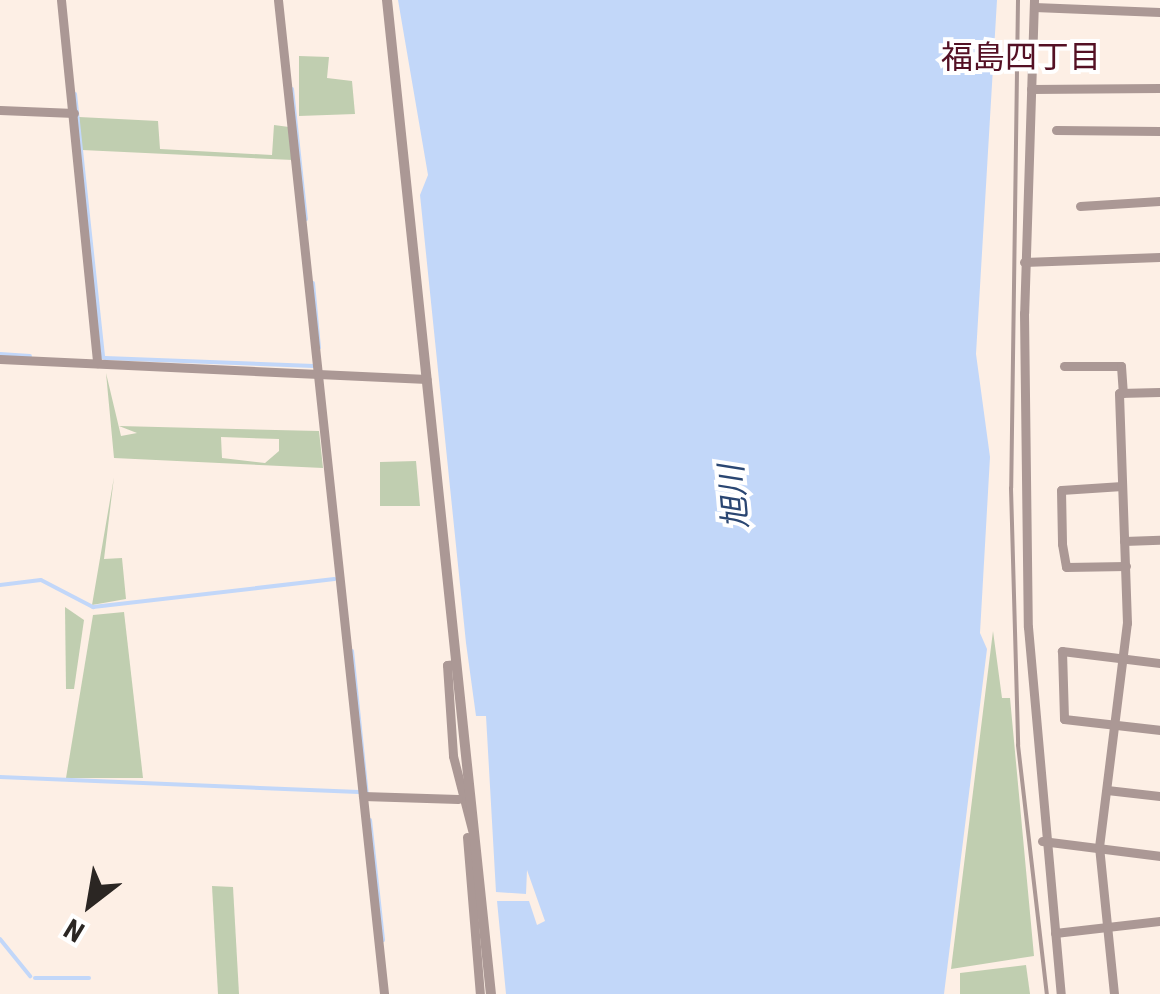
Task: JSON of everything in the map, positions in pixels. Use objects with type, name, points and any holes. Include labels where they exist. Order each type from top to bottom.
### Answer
[{"type":"street","points":[[62,0],[97,360]]},
{"type":"street","points":[[278,0],[384,994]]},
{"type":"street","points":[[387,0],[456,664],[480,994]]},
{"type":"street","points":[[1061,994],[1042,841],[1028,627],[1024,262],[1034,4],[1160,12]]},
{"type":"street","points":[[1031,89],[1160,88]]},
{"type":"street","points":[[0,110],[74,113]]},
{"type":"street","points":[[1056,130],[1160,131]]},
{"type":"street","points":[[1080,206],[1160,201]]},
{"type":"street","points":[[1024,262],[1160,257]]},
{"type":"street","points":[[0,359],[97,360],[427,378]]},
{"type":"street","points":[[1064,366],[1121,366],[1124,658],[1099,847],[1114,994]]},
{"type":"street","points":[[1122,393],[1160,392]]},
{"type":"street","points":[[1122,486],[1061,490],[1062,544],[1066,566],[1126,566]]},
{"type":"street","points":[[1124,542],[1160,540]]},
{"type":"street","points":[[1160,663],[1062,651],[1064,718],[1160,730]]},
{"type":"street","points":[[456,664],[447,665],[458,799],[470,837],[490,994]]},
{"type":"street","points":[[1107,790],[1160,796]]},
{"type":"street","points":[[366,797],[458,799]]},
{"type":"street","points":[[1042,841],[1160,856]]},
{"type":"street","points":[[1055,933],[1160,921]]},
{"type":"lane","points":[[1018,0],[1008,257],[1018,745],[1046,994]]},
{"type":"green space","points":[[299,56],[329,57],[327,78],[352,81],[355,114],[299,116]]},
{"type":"green space","points":[[79,117],[158,121],[160,149],[272,155],[274,125],[289,127],[293,160],[82,150]]},
{"type":"green space","points":[[106,373],[121,436],[137,433],[119,426],[319,431],[323,468],[114,458]],"holes":[[[221,437],[279,439],[279,451],[265,463],[222,458]]]},
{"type":"green space","points":[[416,461],[420,506],[380,506],[380,462]]},
{"type":"green space","points":[[114,477],[104,559],[122,558],[126,599],[92,605]]},
{"type":"green space","points":[[65,607],[84,620],[74,689],[66,689]]},
{"type":"green space","points":[[124,612],[143,778],[66,778],[93,615]]},
{"type":"green space","points":[[993,631],[1002,698],[1010,698],[1034,956],[951,969]]},
{"type":"green space","points":[[212,886],[233,887],[239,994],[218,994]]},
{"type":"green space","points":[[1026,965],[1030,994],[960,994],[960,973]]},
{"type":"water","name":"旭川","points":[[398,0],[997,0],[976,354],[990,457],[980,633],[987,649],[944,994],[506,994],[497,901],[529,901],[537,925],[545,921],[527,870],[526,894],[496,892],[486,716],[476,716],[466,643],[420,195],[428,175]]},
{"type":"waterway","points":[[292,89],[306,219]]},
{"type":"waterway","points":[[75,94],[103,358]]},
{"type":"waterway","points":[[313,283],[319,348]]},
{"type":"waterway","points":[[0,354],[30,356]]},
{"type":"waterway","points":[[105,358],[314,366]]},
{"type":"waterway","points":[[0,585],[41,580],[93,607],[334,579]]},
{"type":"waterway","points":[[352,651],[367,795]]},
{"type":"waterway","points":[[0,777],[359,792]]},
{"type":"waterway","points":[[370,820],[383,940]]},
{"type":"waterway","points":[[0,939],[30,976]]},
{"type":"waterway","points":[[35,978],[89,978]]},
{"type":"district","name":"福島四丁目","points":[[1021,57]]}]
